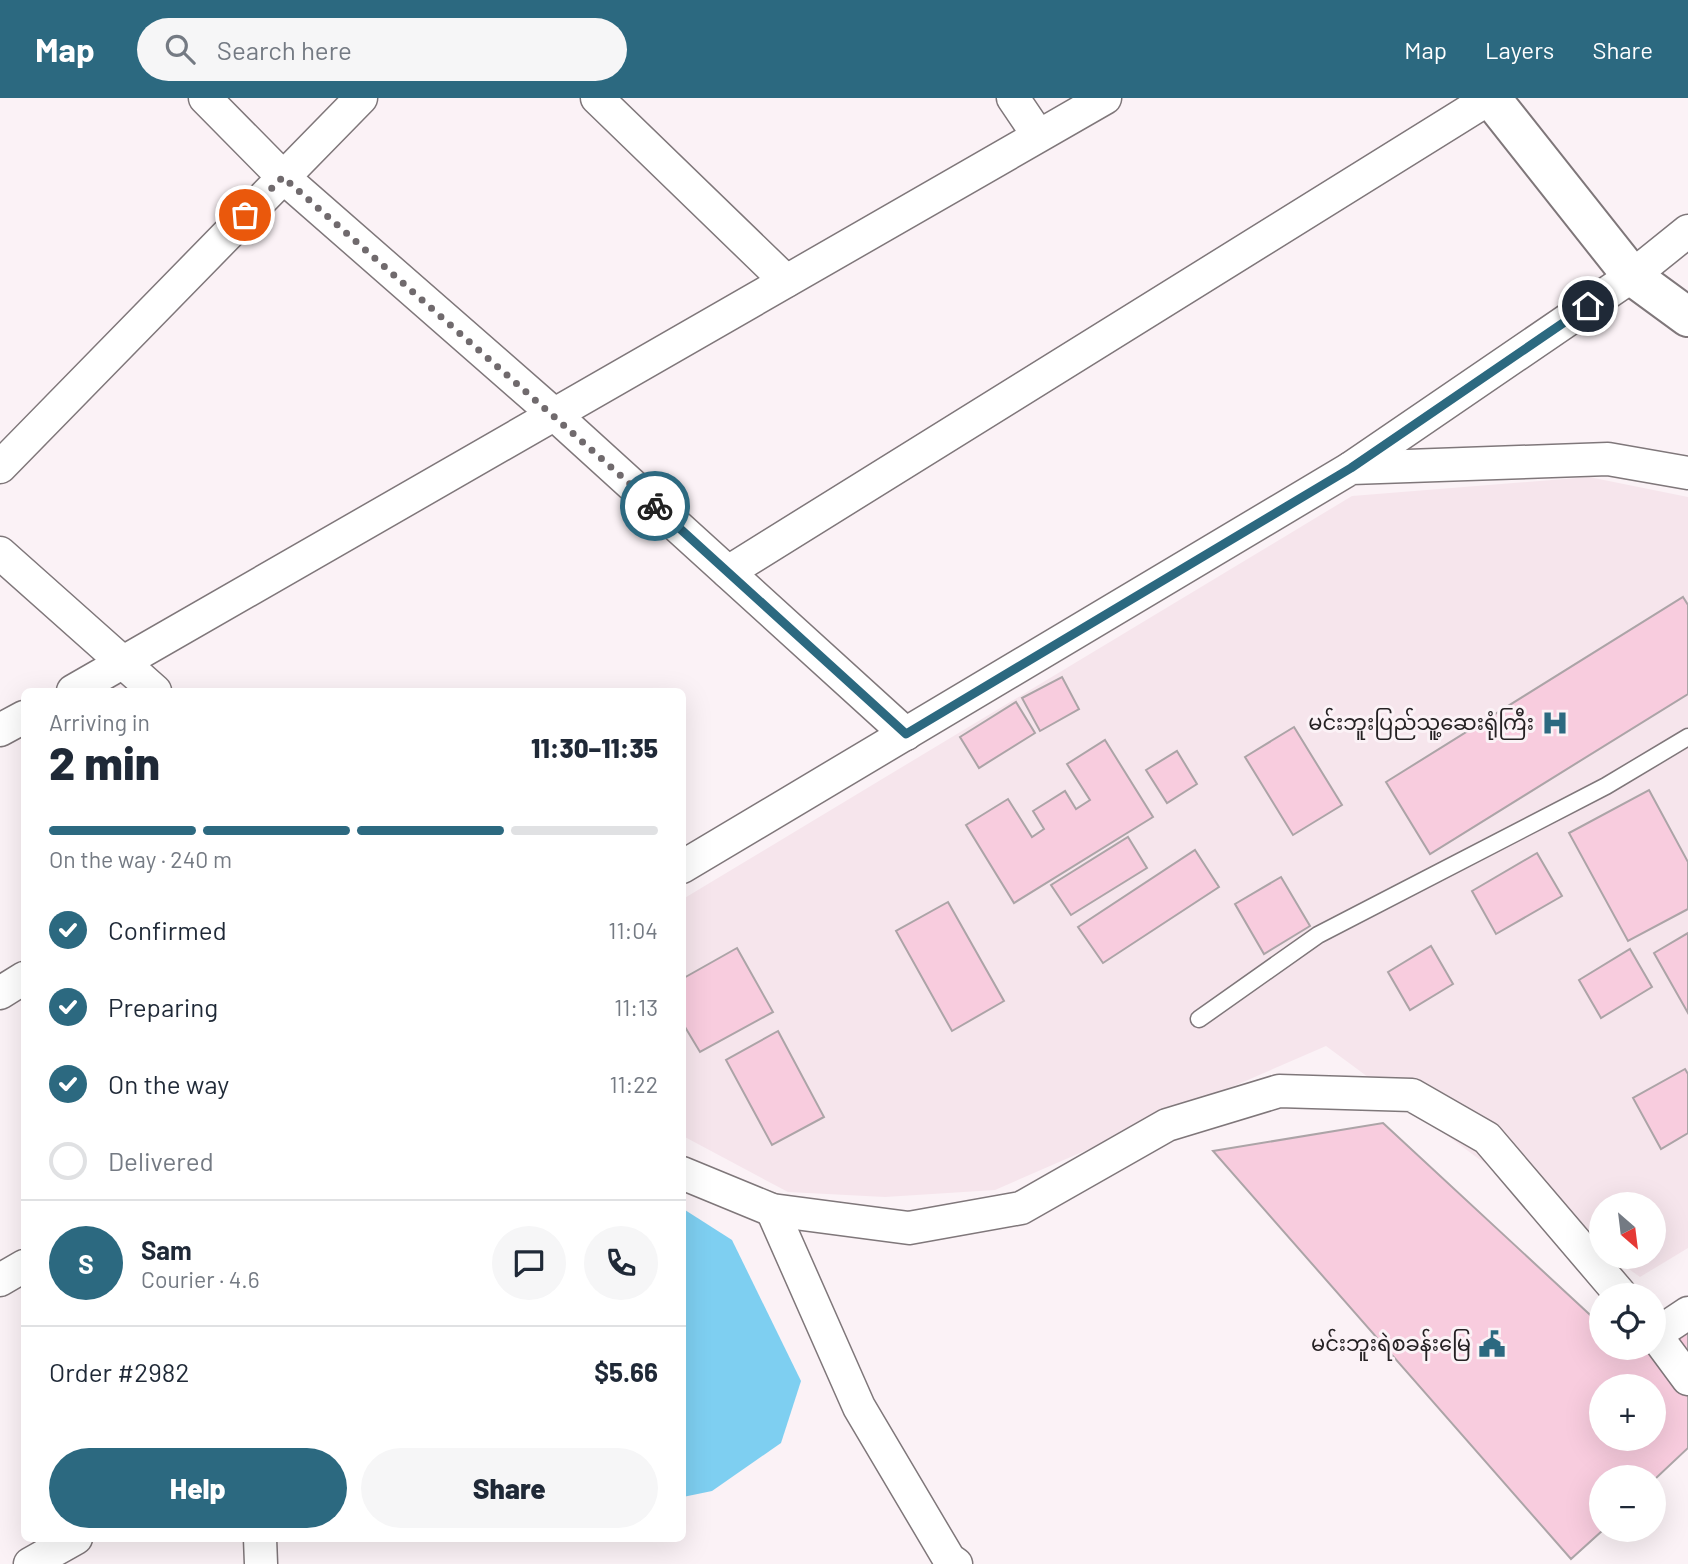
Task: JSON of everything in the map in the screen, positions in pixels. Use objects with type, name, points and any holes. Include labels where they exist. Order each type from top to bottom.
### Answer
[{"type":"main road","points":[[1490,98],[1632,276],[1688,317]]},
{"type":"street","points":[[205,98],[283,177],[555,415],[906,734]]},
{"type":"street","points":[[0,467],[360,98]]},
{"type":"street","points":[[597,98],[786,281]]},
{"type":"street","points":[[1013,98],[1038,135]]},
{"type":"street","points":[[79,688],[125,664],[1105,98]]},
{"type":"street","points":[[728,572],[1490,98]]},
{"type":"street","points":[[686,865],[1351,468],[1632,276],[1688,231]]},
{"type":"street","points":[[1351,468],[1608,459],[1688,473]]},
{"type":"street","points":[[0,553],[152,688]]},
{"type":"street","points":[[0,730],[21,719]]},
{"type":"street","points":[[0,993],[21,980]]},
{"type":"street","points":[[686,1175],[772,1210],[909,1228],[1021,1208],[1167,1125],[1279,1091],[1412,1095],[1487,1138],[1611,1283]]},
{"type":"street","points":[[772,1210],[859,1407],[949,1559],[956,1564]]},
{"type":"street","points":[[0,1280],[21,1268]]},
{"type":"street","points":[[1666,1326],[1688,1312]]},
{"type":"street","points":[[1666,1350],[1688,1378]]},
{"type":"street","points":[[30,1564],[69,1542]]},
{"type":"street","points":[[260,1542],[261,1564]]},
{"type":"lane","points":[[1199,1020],[1318,935],[1606,786],[1688,737]]},
{"type":"shaded area","points":[[1589,477],[1688,497],[1688,1248],[1666,1261],[1666,1192],[1589,1192],[1589,1240],[1326,1046],[995,1190],[885,1197],[788,1192],[686,1138],[686,897],[1352,496]]},
{"type":"shaded area","points":[[1629,1269],[1653,1269],[1640,1277]]},
{"type":"water","points":[[686,1211],[732,1240],[801,1381],[781,1443],[712,1491],[686,1496]]},
{"type":"building","points":[[1683,597],[1688,605],[1688,694],[1430,854],[1386,782]]},
{"type":"building","points":[[1062,677],[1079,709],[1040,731],[1022,698]]},
{"type":"building","points":[[1016,702],[1035,733],[979,768],[960,737]]},
{"type":"building","points":[[1294,727],[1342,805],[1293,835],[1245,757]]},
{"type":"building","points":[[1105,740],[1153,817],[1014,903],[966,825],[1008,799],[1032,837],[1044,829],[1033,811],[1065,791],[1076,809],[1090,800],[1067,764]]},
{"type":"building","points":[[1177,751],[1197,784],[1167,803],[1146,770]]},
{"type":"building","points":[[1649,790],[1688,862],[1688,909],[1628,941],[1569,833]]},
{"type":"building","points":[[1128,837],[1147,868],[1071,915],[1051,885]]},
{"type":"building","points":[[1195,850],[1219,887],[1103,963],[1078,927]]},
{"type":"building","points":[[1537,853],[1562,896],[1496,934],[1472,891]]},
{"type":"building","points":[[1281,877],[1310,926],[1264,954],[1235,904]]},
{"type":"building","points":[[948,902],[1004,1001],[952,1031],[896,931]]},
{"type":"building","points":[[1688,933],[1688,1013],[1654,953]]},
{"type":"building","points":[[1431,946],[1453,984],[1410,1010],[1388,972]]},
{"type":"building","points":[[737,948],[773,1012],[700,1052],[686,1029],[686,977]]},
{"type":"building","points":[[1630,949],[1652,987],[1601,1018],[1579,980]]},
{"type":"building","points":[[778,1031],[824,1117],[772,1145],[726,1060]]},
{"type":"building","points":[[1685,1069],[1688,1074],[1688,1133],[1661,1149],[1633,1098]]},
{"type":"building","name":"မင်းဘူးရဲစခန်းမြေ","points":[[1383,1123],[1589,1314],[1589,1360],[1666,1360],[1666,1338],[1688,1320],[1688,1448],[1666,1469],[1666,1465],[1589,1465],[1590,1542],[1571,1559],[1213,1151]]},
{"type":"way so far","points":[[245,215],[283,177],[655,506]]},
{"type":"place","name":"မင်းဘူးပြည်သူ့ဆေးရုံကြီး","points":[[1555,723]]},
{"type":"place","name":"မင်းဘူးရဲစခန်းမြေ","points":[[1492,1344]]},
{"type":"route","points":[[655,506],[906,734],[1351,468],[1588,306]]}]
